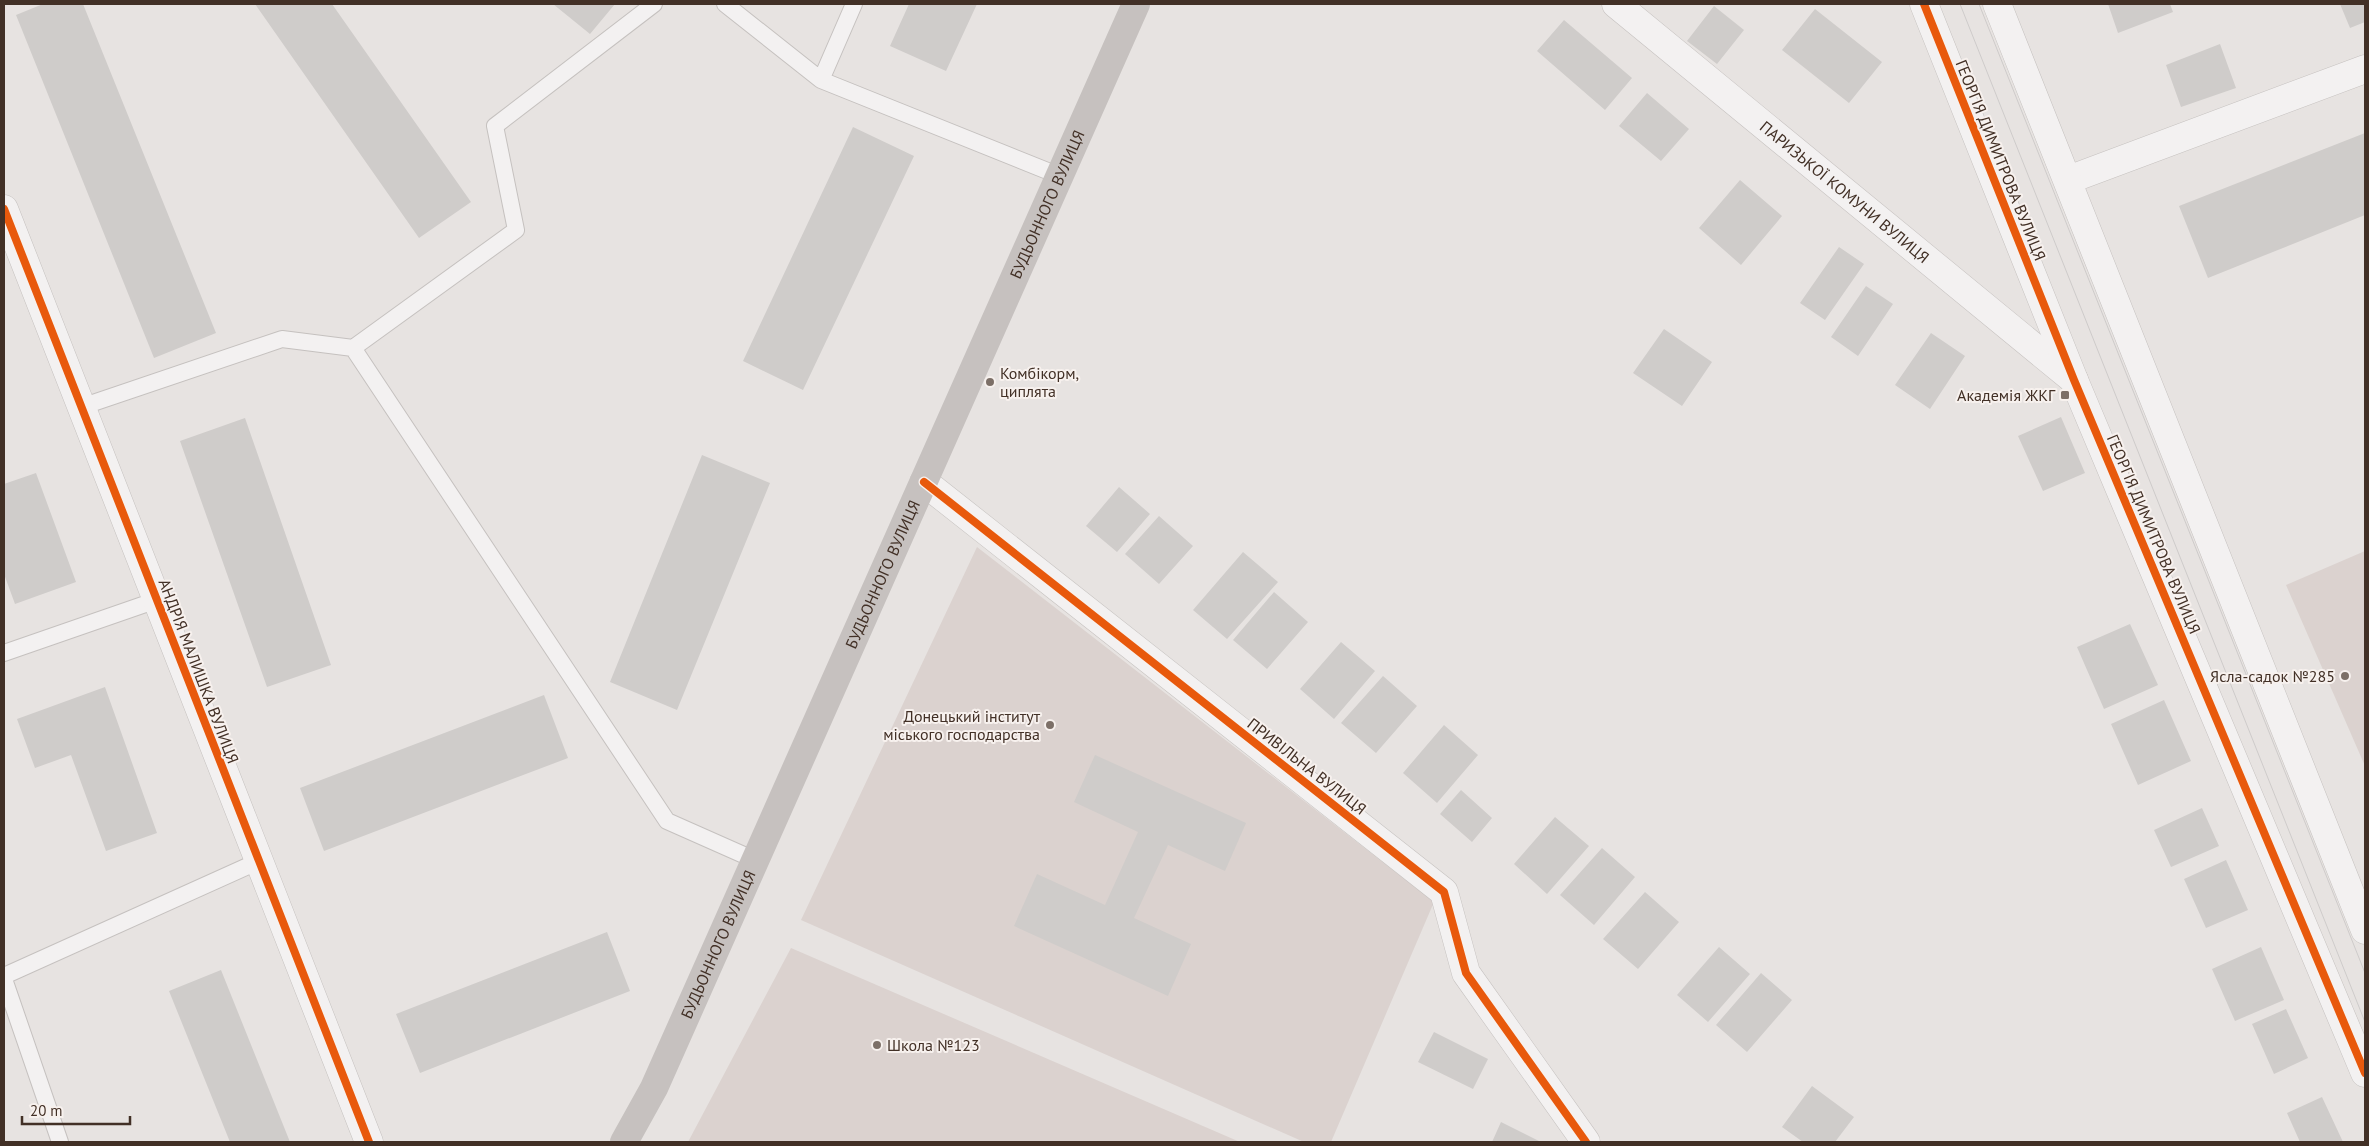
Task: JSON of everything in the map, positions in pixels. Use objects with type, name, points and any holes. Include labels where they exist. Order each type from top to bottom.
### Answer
[{"type":"main road","name":"БУДЬОННОГО ВУЛИЦЯ","points":[[624,1142],[654,1088],[1136,4]]},
{"type":"street","name":"ПАРИЗЬКОЇ КОМУНИ ВУЛИЦЯ","points":[[1616,4],[2074,380]]},
{"type":"street","name":"ГЕОРГІЯ ДИМИТРОВА ВУЛИЦЯ","points":[[1924,4],[2074,380],[2365,1073]]},
{"type":"street","points":[[1997,4],[2365,930]]},
{"type":"street","points":[[2068,180],[2365,69]]},
{"type":"street","name":"АНДРІЯ МАЛИШКА ВУЛИЦЯ","points":[[4,209],[370,1142]]},
{"type":"street","name":"ПРИВІЛЬНА ВУЛИЦЯ","points":[[924,482],[1444,892],[1466,973],[1586,1142]]},
{"type":"lane","points":[[81,407],[282,339],[353,348],[516,230],[495,126],[654,4]]},
{"type":"lane","points":[[725,4],[821,80],[1060,176]]},
{"type":"lane","points":[[821,80],[854,4]]},
{"type":"lane","points":[[353,348],[667,821],[755,860]]},
{"type":"lane","points":[[4,654],[157,600]]},
{"type":"lane","points":[[60,1142],[4,978],[259,861]]},
{"type":"shaded area","name":"Донецький інститут міського господарства","points":[[977,547],[1434,902],[1331,1142],[1304,1142],[801,920]]},
{"type":"shaded area","name":"Ясла-садок №285","points":[[2365,551],[2365,766],[2286,585]]},
{"type":"shaded area","name":"Школа №123","points":[[791,948],[1240,1142],[688,1142]]},
{"type":"building","points":[[43,4],[83,4],[216,333],[154,358],[16,15]]},
{"type":"building","points":[[255,4],[332,4],[471,202],[419,238]]},
{"type":"building","points":[[553,4],[615,4],[590,34]]},
{"type":"building","points":[[909,4],[977,4],[946,71],[890,46]]},
{"type":"building","points":[[2108,4],[2170,4],[2173,12],[2118,33]]},
{"type":"building","points":[[2340,4],[2365,4],[2365,22],[2350,28]]},
{"type":"building","points":[[1714,6],[1744,30],[1717,64],[1687,41]]},
{"type":"building","points":[[1815,9],[1882,62],[1849,103],[1782,50]]},
{"type":"building","points":[[1564,20],[1632,78],[1605,110],[1537,51]]},
{"type":"building","points":[[2220,44],[2236,88],[2181,107],[2166,65]]},
{"type":"building","points":[[1647,93],[1689,129],[1661,161],[1619,126]]},
{"type":"building","points":[[853,127],[914,156],[803,390],[743,361]]},
{"type":"building","points":[[2365,133],[2365,215],[2208,278],[2179,206]]},
{"type":"building","points":[[1740,180],[1782,216],[1741,265],[1699,228]]},
{"type":"building","points":[[1839,247],[1864,264],[1825,320],[1800,303]]},
{"type":"building","points":[[1866,286],[1893,304],[1858,356],[1831,337]]},
{"type":"building","points":[[1664,329],[1712,362],[1682,406],[1633,373]]},
{"type":"building","points":[[1931,333],[1965,356],[1930,409],[1895,385]]},
{"type":"building","points":[[2061,417],[2085,473],[2043,491],[2018,436]]},
{"type":"building","points":[[245,418],[331,665],[267,687],[180,441]]},
{"type":"building","points":[[702,455],[770,483],[677,710],[610,682]]},
{"type":"building","points":[[36,473],[76,582],[15,604],[4,574],[4,484]]},
{"type":"building","points":[[1119,487],[1150,514],[1117,552],[1086,526]]},
{"type":"building","points":[[1159,516],[1193,546],[1159,584],[1125,554]]},
{"type":"building","points":[[1243,552],[1278,582],[1227,639],[1193,610]]},
{"type":"building","points":[[1274,592],[1308,622],[1267,669],[1233,640]]},
{"type":"building","points":[[2130,624],[2158,685],[2104,709],[2077,647]]},
{"type":"building","points":[[1341,642],[1375,671],[1334,719],[1300,689]]},
{"type":"building","points":[[1383,676],[1417,706],[1376,753],[1341,723]]},
{"type":"building","points":[[105,687],[157,833],[106,851],[71,755],[35,768],[17,719]]},
{"type":"building","points":[[544,695],[568,758],[324,851],[300,788]]},
{"type":"building","points":[[2164,700],[2191,761],[2138,785],[2111,724]]},
{"type":"building","points":[[1444,725],[1478,755],[1437,803],[1403,773]]},
{"type":"building","points":[[1095,755],[1246,823],[1225,871],[1168,845],[1134,918],[1191,944],[1168,996],[1014,926],[1037,874],[1105,905],[1138,832],[1074,802]]},
{"type":"building","points":[[1461,790],[1492,818],[1472,842],[1440,814]]},
{"type":"building","points":[[2202,808],[2219,846],[2171,867],[2154,830]]},
{"type":"building","points":[[1555,817],[1589,846],[1547,894],[1514,864]]},
{"type":"building","points":[[1602,848],[1635,877],[1594,925],[1560,895]]},
{"type":"building","points":[[2226,860],[2248,910],[2206,928],[2184,879]]},
{"type":"building","points":[[1645,892],[1679,922],[1638,969],[1603,939]]},
{"type":"building","points":[[607,932],[630,991],[420,1073],[396,1014]]},
{"type":"building","points":[[1719,947],[1750,974],[1708,1022],[1677,995]]},
{"type":"building","points":[[2261,947],[2284,1000],[2235,1021],[2212,969]]},
{"type":"building","points":[[221,970],[290,1142],[230,1142],[169,991]]},
{"type":"building","points":[[1761,973],[1792,1000],[1747,1052],[1716,1025]]},
{"type":"building","points":[[2286,1009],[2308,1058],[2274,1074],[2252,1024]]},
{"type":"building","points":[[1434,1032],[1488,1059],[1473,1089],[1418,1062]]},
{"type":"building","points":[[1812,1086],[1854,1117],[1835,1142],[1803,1142],[1782,1127]]},
{"type":"building","points":[[2322,1097],[2343,1142],[2300,1142],[2287,1113]]},
{"type":"building","points":[[1501,1122],[1541,1142],[1492,1142]]},
{"type":"tram line","points":[[1960,4],[2365,1022]]},
{"type":"tram line","points":[[1979,4],[2365,973]]},
{"type":"cycle path","points":[[1924,4],[2074,380],[2365,1073]]},
{"type":"cycle path","points":[[4,209],[369,1142]]},
{"type":"cycle path","points":[[924,482],[1444,892],[1466,973],[1586,1142]]},
{"type":"place","name":"Комбікорм, циплята","points":[[990,382]]},
{"type":"place","name":"Академія ЖКГ","points":[[2065,395]]},
{"type":"place","name":"Ясла-садок №285","points":[[2345,676]]},
{"type":"place","name":"Донецький інститут міського господарства","points":[[1050,725]]},
{"type":"place","name":"Школа №123","points":[[877,1045]]}]
